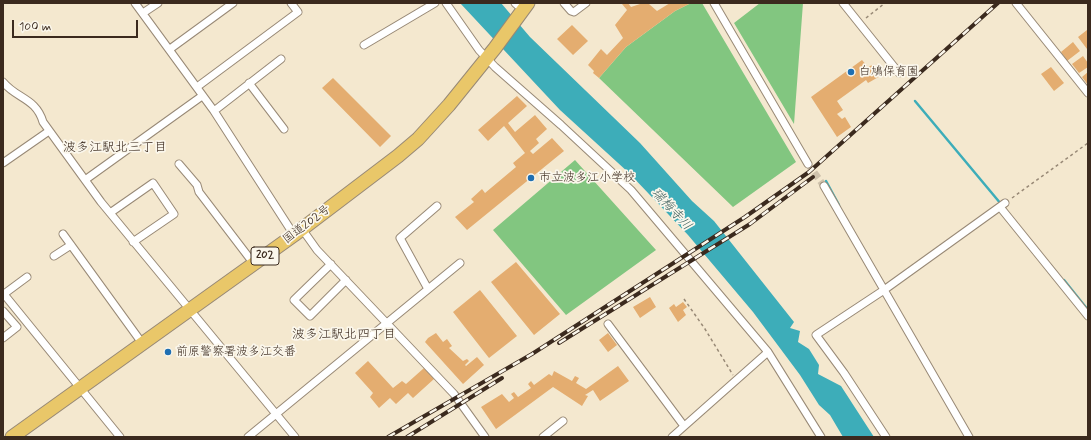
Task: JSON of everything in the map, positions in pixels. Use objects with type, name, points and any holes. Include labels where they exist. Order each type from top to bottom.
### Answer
[{"type":"highway","name":"国道202号","points":[[12,437],[298,232],[398,156],[418,139],[435,121],[491,53],[521,8]]},
{"type":"street","points":[[135,3],[170,49],[202,96],[214,110],[298,232],[331,264],[454,394],[485,437]]},
{"type":"street","points":[[143,14],[158,3]]},
{"type":"street","points":[[170,49],[234,3]]},
{"type":"street","points":[[197,87],[298,12],[291,3]]},
{"type":"street","points":[[364,45],[435,3]]},
{"type":"street","points":[[446,3],[491,53],[561,124],[630,190],[768,352],[821,437]]},
{"type":"street","points":[[564,3],[571,11],[574,12],[586,3]]},
{"type":"street","points":[[714,3],[808,164]]},
{"type":"street","points":[[843,3],[899,73]]},
{"type":"street","points":[[1016,3],[1088,93]]},
{"type":"street","points":[[214,110],[281,59]]},
{"type":"street","points":[[3,82],[10,90],[29,101],[40,112],[43,122],[49,131],[110,213],[188,310],[295,437]]},
{"type":"street","points":[[249,83],[284,129]]},
{"type":"street","points":[[85,180],[202,96]]},
{"type":"street","points":[[3,162],[49,131]]},
{"type":"street","points":[[179,164],[197,185],[199,192],[254,264]]},
{"type":"street","points":[[110,213],[153,183],[174,214],[133,242]]},
{"type":"street","points":[[824,186],[969,437]]},
{"type":"street","points":[[886,437],[844,373],[816,335],[884,290],[1002,205],[1088,316]]},
{"type":"street","points":[[428,289],[400,238],[437,206]]},
{"type":"street","points":[[63,234],[142,343]]},
{"type":"street","points":[[54,256],[71,245]]},
{"type":"street","points":[[248,437],[460,263]]},
{"type":"street","points":[[331,264],[294,300],[310,316],[346,280]]},
{"type":"street","points":[[27,277],[4,293],[120,437]]},
{"type":"street","points":[[3,310],[17,327],[3,338]]},
{"type":"street","points":[[608,324],[684,426]]},
{"type":"street","points":[[672,437],[768,352]]},
{"type":"street","points":[[543,437],[563,421]]},
{"type":"path","points":[[860,24],[885,3]]},
{"type":"path","points":[[1002,205],[1088,143]]},
{"type":"path","points":[[684,299],[705,328],[736,380]]},
{"type":"green space","points":[[691,3],[702,3],[796,162],[733,207],[599,78],[626,47],[675,11]]},
{"type":"green space","points":[[760,3],[803,3],[794,124],[734,23]]},
{"type":"green space","points":[[575,160],[656,250],[566,315],[493,230]]},
{"type":"water","name":"瑞梅寺川","points":[[460,3],[501,3],[530,37],[640,143],[692,201],[714,221],[794,322],[790,328],[800,331],[798,342],[809,349],[819,365],[818,374],[841,386],[874,437],[843,437],[830,415],[819,405],[800,375],[753,312],[688,235],[629,173],[560,110]]},
{"type":"building","points":[[628,3],[631,7],[640,4],[649,4],[657,11],[670,3],[691,3],[675,11],[626,47],[599,78],[593,73],[594,71],[588,65],[601,49],[607,55],[623,38],[615,25],[627,10],[622,4]]},
{"type":"building","points":[[572,25],[588,41],[573,55],[557,39]]},
{"type":"building","points":[[1087,30],[1088,47],[1087,49],[1078,37]]},
{"type":"building","points":[[1073,42],[1080,51],[1067,61],[1061,52]]},
{"type":"building","points":[[1083,56],[1088,63],[1088,67],[1079,73],[1072,64]]},
{"type":"building","points":[[862,60],[868,67],[874,64],[882,75],[868,83],[866,80],[837,101],[843,110],[837,114],[842,119],[845,117],[851,127],[837,137],[811,97]]},
{"type":"building","points":[[1051,67],[1064,83],[1054,91],[1041,74]]},
{"type":"building","points":[[1088,72],[1088,85],[1082,77]]},
{"type":"building","points":[[333,78],[391,136],[380,147],[322,88]]},
{"type":"building","points":[[517,96],[527,106],[508,123],[515,132],[535,115],[547,129],[536,139],[539,143],[530,151],[533,154],[552,138],[564,151],[467,230],[455,217],[474,202],[471,199],[482,189],[485,193],[516,167],[513,163],[525,153],[504,126],[488,141],[478,130]]},
{"type":"building","points":[[516,262],[560,314],[534,335],[491,282]]},
{"type":"building","points":[[480,290],[517,336],[489,358],[453,312]]},
{"type":"building","points":[[650,297],[656,307],[640,318],[633,307]]},
{"type":"building","points":[[683,302],[687,307],[683,310],[686,315],[678,322],[669,308],[674,304],[676,307]]},
{"type":"building","points":[[436,333],[443,342],[447,339],[452,346],[449,348],[463,361],[467,359],[469,361],[465,365],[466,366],[477,357],[484,365],[463,384],[425,342]]},
{"type":"building","points":[[608,333],[617,345],[608,352],[599,340]]},
{"type":"building","points":[[368,361],[393,388],[402,381],[406,384],[424,368],[434,379],[413,398],[408,393],[396,404],[390,398],[379,408],[370,397],[373,393],[355,373]]},
{"type":"building","points":[[618,366],[629,381],[600,401],[593,390],[585,395],[588,396],[582,406],[553,387],[496,429],[481,407],[502,394],[509,402],[514,398],[511,394],[514,392],[518,397],[531,388],[528,384],[531,381],[534,385],[549,374],[552,376],[554,371],[572,381],[575,376],[579,378],[576,383],[586,389]]},
{"type":"waterway","points":[[915,101],[1001,204]]},
{"type":"waterway","points":[[826,181],[839,205]]},
{"type":"waterway","points":[[1064,280],[1088,310]]},
{"type":"tunnel","points":[[808,164],[824,186]]},
{"type":"railway","points":[[388,437],[532,354],[745,217],[809,172],[998,3]]},
{"type":"railway","points":[[559,343],[750,224],[813,177]]},
{"type":"railway","points":[[407,437],[502,378]]},
{"type":"place","name":"白鳩保育園","points":[[851,72]]},
{"type":"place","name":"市立波多江小学校","points":[[531,178]]},
{"type":"place","name":"前原警察署波多江交番","points":[[168,352]]},
{"type":"district","name":"波多江駅北三丁目","points":[[115,148]]},
{"type":"district","name":"波多江駅北四丁目","points":[[344,335]]}]
